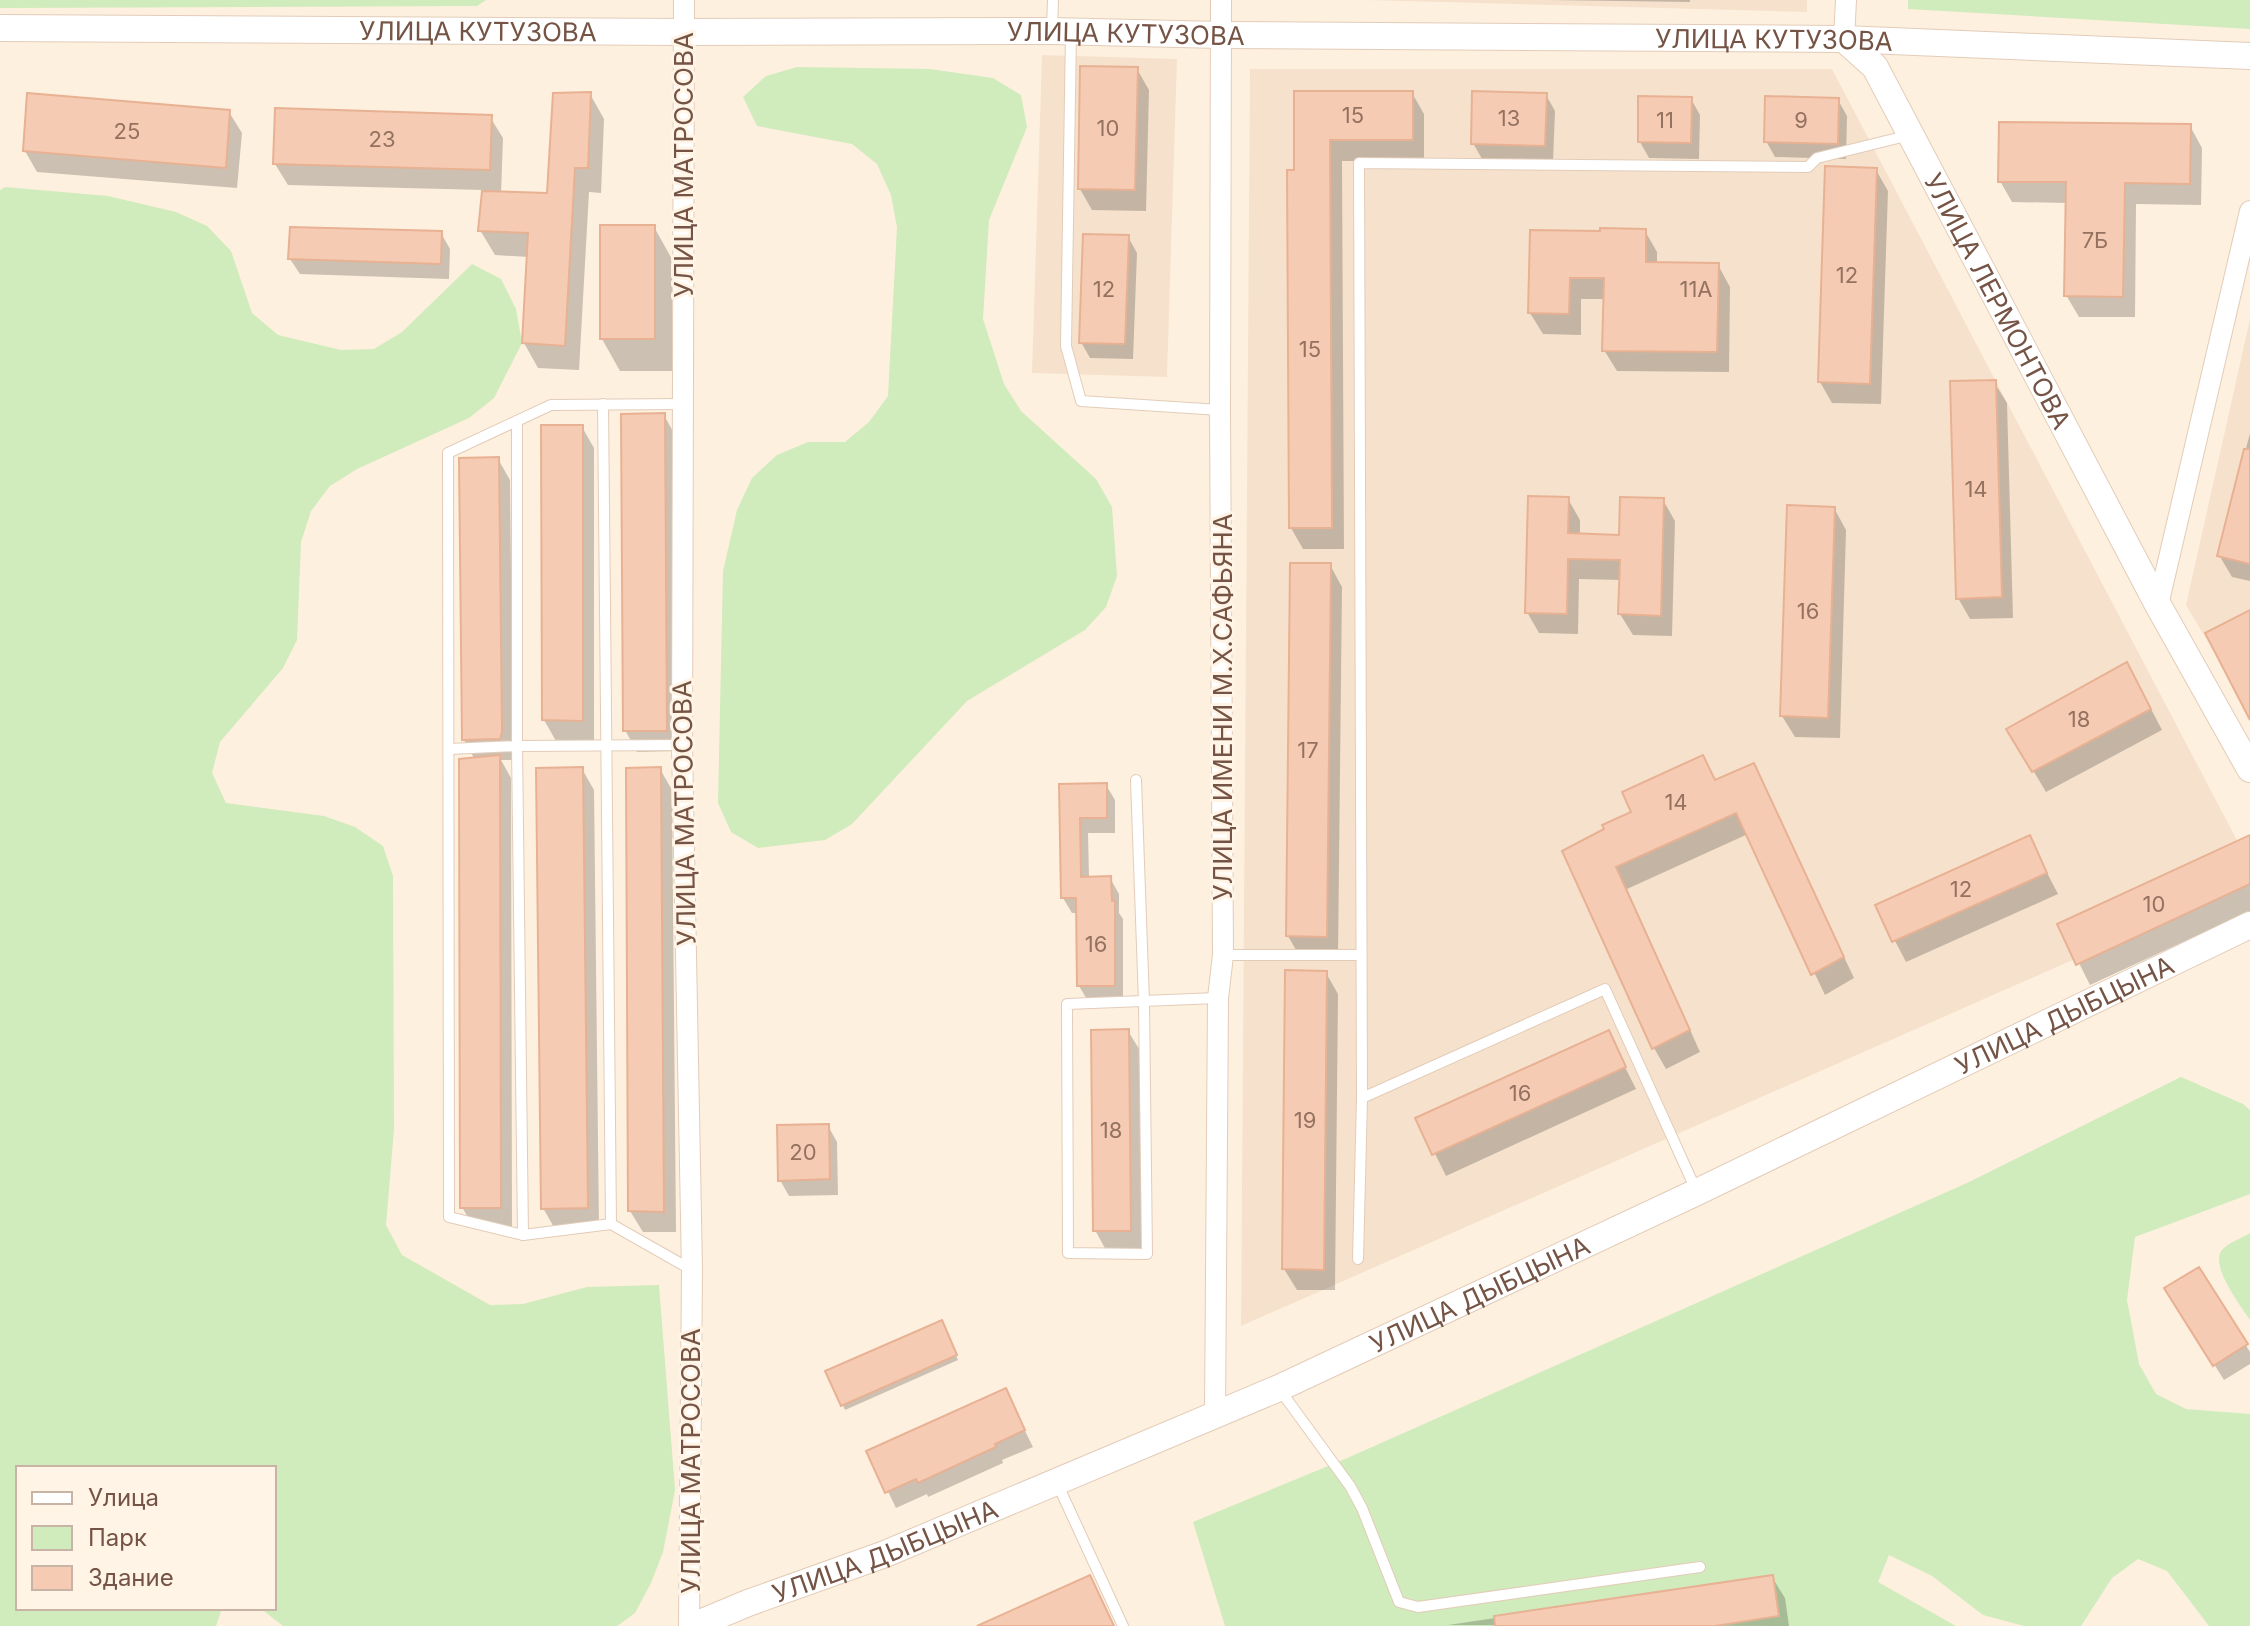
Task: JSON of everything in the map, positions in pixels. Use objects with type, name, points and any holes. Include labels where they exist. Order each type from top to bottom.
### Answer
[{"type":"street","name":"УЛИЦА МАТРОСОВА","points":[[684,0],[682,745],[692,1270],[691,1626]]},
{"type":"street","name":"УЛИЦА ИМЕНИ М.Х.САФЬЯНА","points":[[1215,1415],[1218,998],[1223,955],[1221,0]]},
{"type":"street","points":[[1844,39],[1846,0]]},
{"type":"street","name":"УЛИЦА КУТУЗОВА","points":[[0,28],[1062,31],[1844,39],[2250,56]]},
{"type":"street","name":"УЛИЦА ЛЕРМОНТОВА","points":[[1844,39],[1875,67],[2158,605],[2250,769]]},
{"type":"street","points":[[2158,605],[2250,211]]},
{"type":"street","name":"УЛИЦА ДЫБЦЫНА","points":[[691,1626],[885,1554],[1279,1388],[1697,1192],[2250,925]]},
{"type":"lane","points":[[1053,0],[1062,31],[1066,346],[1081,401],[1220,410]]},
{"type":"lane","points":[[1358,1259],[1362,1098],[1359,163],[1808,167],[1817,158],[1911,135]]},
{"type":"lane","points":[[603,404],[611,1224]]},
{"type":"lane","points":[[682,404],[551,405],[448,453],[449,1217],[523,1235],[611,1224],[692,1270]]},
{"type":"lane","points":[[517,421],[523,1235]]},
{"type":"lane","points":[[449,749],[682,745]]},
{"type":"lane","points":[[1136,780],[1144,1002],[1147,1254],[1068,1253],[1067,1004],[1144,1002],[1218,998]]},
{"type":"lane","points":[[1223,955],[1361,955]]},
{"type":"lane","points":[[1362,1098],[1605,989],[1697,1192]]},
{"type":"lane","points":[[1279,1388],[1350,1486],[1362,1508],[1399,1602],[1406,1605],[1418,1607],[1700,1567]]},
{"type":"lane","points":[[1056,1481],[1123,1626]]},
{"type":"shaded area","points":[[1366,0],[1807,0],[1807,12]]},
{"type":"shaded area","points":[[1042,55],[1177,59],[1167,377],[1032,373]]},
{"type":"shaded area","points":[[1250,69],[1832,69],[2250,865],[2250,882],[1241,1326]]},
{"type":"shaded area","points":[[2250,319],[2250,712],[2186,605]]},
{"type":"green space","points":[[0,0],[486,0],[477,6],[0,8]]},
{"type":"green space","points":[[1908,0],[2250,0],[2250,29],[1908,9]]},
{"type":"green space","points":[[797,67],[930,69],[993,78],[1021,95],[1027,127],[989,220],[983,319],[1004,384],[1021,411],[1096,479],[1112,507],[1117,576],[1106,607],[1085,630],[967,701],[852,824],[825,840],[758,848],[731,832],[718,803],[723,571],[737,510],[752,478],[777,455],[808,442],[845,442],[869,422],[888,396],[897,227],[891,195],[877,164],[852,144],[757,126],[743,97],[766,76]]},
{"type":"green space","points":[[5,187],[108,196],[176,212],[207,226],[231,251],[252,313],[278,335],[341,350],[374,349],[402,332],[472,264],[501,279],[516,309],[522,343],[494,398],[469,418],[357,469],[330,486],[311,511],[301,542],[297,640],[283,668],[220,742],[212,773],[226,803],[324,816],[355,827],[383,846],[393,876],[394,1129],[386,1225],[402,1255],[490,1305],[523,1304],[587,1287],[659,1285],[675,1490],[663,1552],[651,1583],[635,1613],[617,1626],[283,1626],[263,1610],[276,1610],[276,1466],[16,1466],[16,1610],[221,1610],[216,1626],[0,1626],[0,190]]},
{"type":"green space","points":[[2181,1077],[2250,1110],[2250,1194],[2135,1237],[2127,1300],[2139,1364],[2156,1394],[2186,1409],[2250,1414],[2250,1626],[2209,1626],[2167,1571],[2138,1559],[2112,1578],[2081,1626],[2024,1626],[1983,1615],[1932,1576],[1889,1555],[1878,1582],[1956,1626],[1225,1626],[1193,1522],[1345,1459],[1967,1183]]},
{"type":"green space","points":[[2250,1233],[2250,1320],[2223,1275],[2219,1257],[2225,1247]]},
{"type":"building","points":[[1080,66],[1138,67],[1135,190],[1078,189]]},
{"type":"building","points":[[1294,91],[1413,91],[1413,140],[1330,140],[1332,528],[1289,528],[1287,170],[1294,170]]},
{"type":"building","points":[[1472,91],[1547,93],[1545,146],[1471,144]]},
{"type":"building","points":[[591,92],[588,168],[575,168],[565,346],[522,343],[528,233],[478,231],[482,191],[547,193],[553,93]]},
{"type":"building","points":[[27,93],[230,110],[226,168],[23,151]]},
{"type":"building","points":[[1638,96],[1692,97],[1691,143],[1638,142]]},
{"type":"building","points":[[1765,96],[1839,98],[1838,144],[1764,142]]},
{"type":"building","points":[[275,108],[492,115],[490,170],[273,164]]},
{"type":"building","points":[[1999,122],[2191,124],[2190,184],[2125,183],[2123,297],[2064,296],[2066,182],[1998,182]]},
{"type":"building","points":[[1825,166],[1877,168],[1870,384],[1818,382]]},
{"type":"building","points":[[600,225],[655,225],[655,339],[600,339]]},
{"type":"building","points":[[290,227],[442,231],[441,264],[288,259]]},
{"type":"building","points":[[1600,228],[1646,229],[1646,262],[1719,263],[1717,352],[1602,351],[1604,278],[1570,278],[1569,314],[1528,313],[1530,230],[1600,231]]},
{"type":"building","points":[[1083,234],[1129,235],[1125,344],[1079,343]]},
{"type":"building","points":[[1996,380],[2002,597],[1956,599],[1950,381]]},
{"type":"building","points":[[665,413],[667,731],[623,731],[621,414]]},
{"type":"building","points":[[541,425],[583,425],[583,721],[542,720]]},
{"type":"building","points":[[2244,449],[2250,449],[2250,564],[2217,556]]},
{"type":"building","points":[[499,457],[502,732],[500,739],[462,740],[459,458]]},
{"type":"building","points":[[1528,496],[1569,497],[1568,533],[1619,535],[1620,497],[1664,498],[1661,616],[1618,614],[1620,560],[1568,559],[1567,614],[1525,613]]},
{"type":"building","points":[[1787,505],[1835,507],[1828,718],[1780,716]]},
{"type":"building","points":[[1290,563],[1331,563],[1327,937],[1286,936]]},
{"type":"building","points":[[2250,610],[2250,720],[2205,633]]},
{"type":"building","points":[[2127,662],[2151,709],[2032,772],[2006,729]]},
{"type":"building","points":[[500,755],[501,1208],[460,1208],[459,759]]},
{"type":"building","points":[[1703,755],[1715,780],[1754,763],[1844,957],[1811,975],[1736,813],[1616,867],[1690,1030],[1652,1049],[1562,851],[1604,829],[1602,825],[1631,812],[1622,792]]},
{"type":"building","points":[[583,767],[588,1208],[541,1209],[536,768]]},
{"type":"building","points":[[661,767],[664,1212],[628,1211],[626,768]]},
{"type":"building","points":[[1107,783],[1107,818],[1080,818],[1081,877],[1111,876],[1112,901],[1115,901],[1115,986],[1077,986],[1076,898],[1061,898],[1059,784]]},
{"type":"building","points":[[2030,835],[2047,873],[1892,942],[1875,905]]},
{"type":"building","points":[[2250,835],[2250,884],[2076,965],[2057,924]]},
{"type":"building","points":[[1285,970],[1327,971],[1324,1270],[1282,1269]]},
{"type":"building","points":[[1129,1029],[1131,1231],[1093,1231],[1091,1030]]},
{"type":"building","points":[[1609,1030],[1626,1067],[1432,1155],[1415,1118]]},
{"type":"building","points":[[829,1124],[830,1179],[778,1181],[777,1125]]},
{"type":"building","points":[[2199,1267],[2248,1344],[2213,1366],[2164,1288]]},
{"type":"building","points":[[942,1320],[957,1355],[841,1406],[825,1371]]},
{"type":"building","points":[[1006,1388],[1025,1430],[918,1483],[916,1479],[885,1493],[866,1451]]},
{"type":"building","points":[[1090,1575],[1114,1626],[977,1626]]},
{"type":"building","points":[[1773,1575],[1779,1616],[1715,1626],[1495,1626],[1494,1616]]}]
